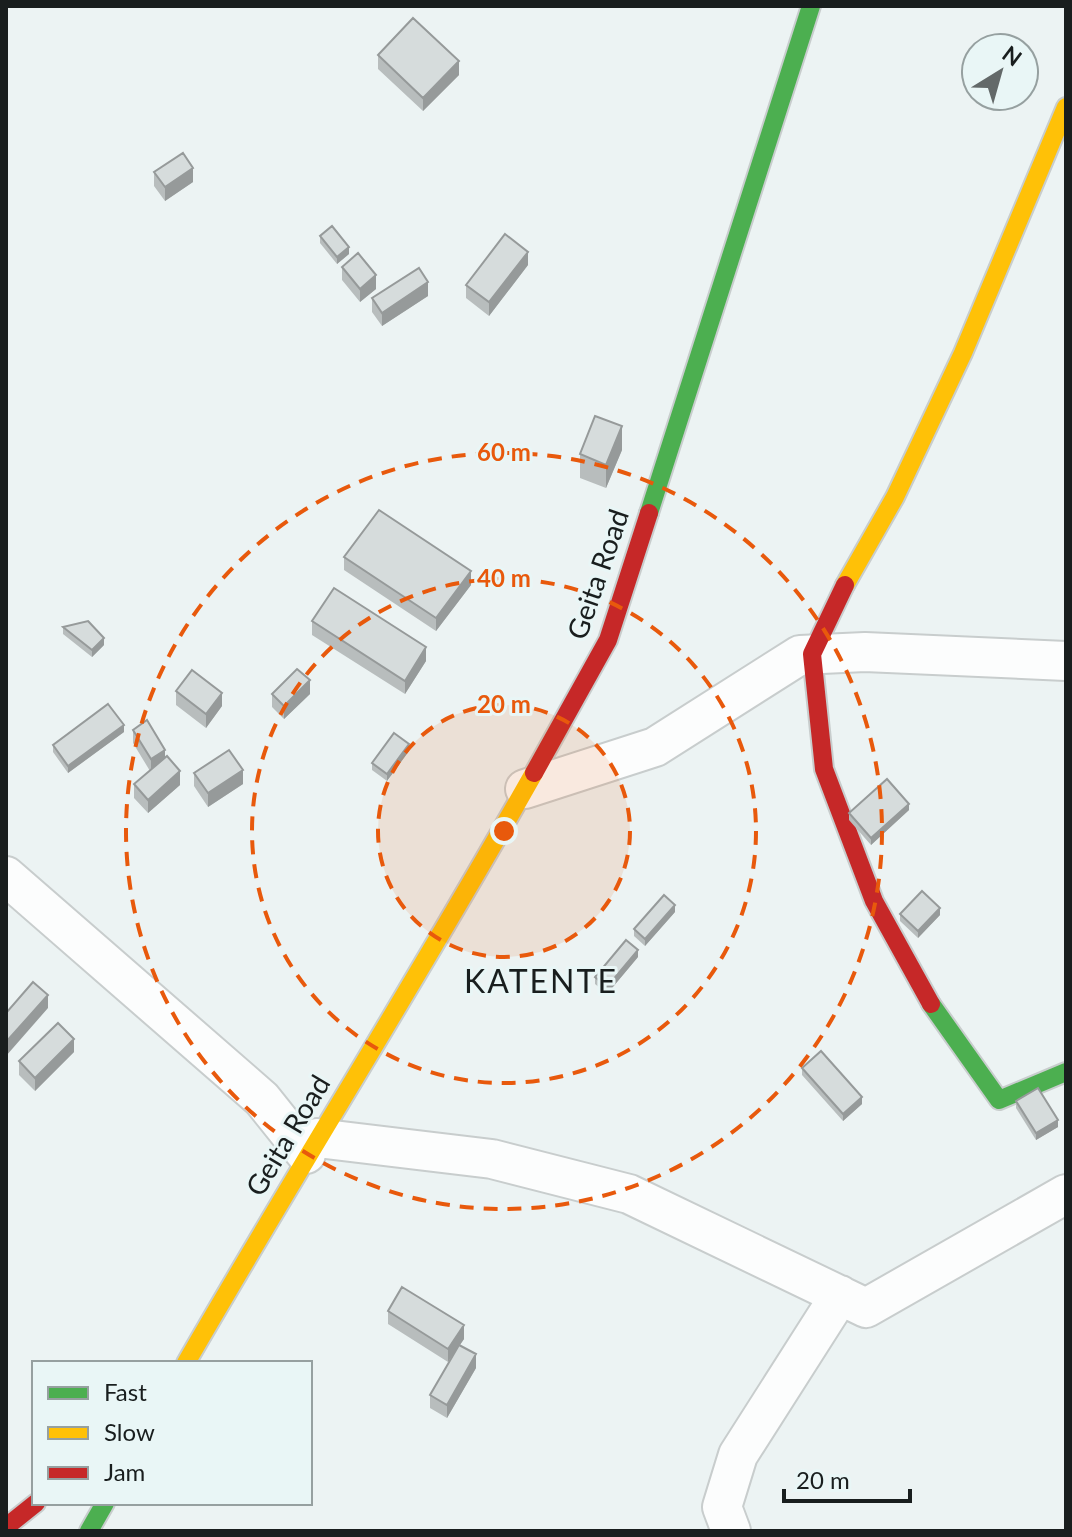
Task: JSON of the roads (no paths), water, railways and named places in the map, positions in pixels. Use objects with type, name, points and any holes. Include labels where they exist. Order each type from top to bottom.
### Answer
[{"type":"main road","name":"Geita Road","points":[[187,1361],[312,1146],[438,944],[608,640],[811,6]]},
{"type":"main road","points":[[1066,107],[963,353],[895,497],[848,579],[812,654],[824,769],[874,901],[917,984],[999,1100],[1066,1072]]},
{"type":"main road","points":[[6,1527],[34,1505]]},
{"type":"main road","points":[[89,1531],[104,1505]]},
{"type":"street","points":[[525,789],[655,747],[800,655],[865,652],[1066,661]]},
{"type":"street","points":[[6,876],[312,1146],[492,1159],[629,1194],[866,1308],[1066,1194]]},
{"type":"street","points":[[731,1531],[722,1507],[738,1455],[840,1295]]},
{"type":"district","name":"KATENTE","points":[[541,980]]}]
